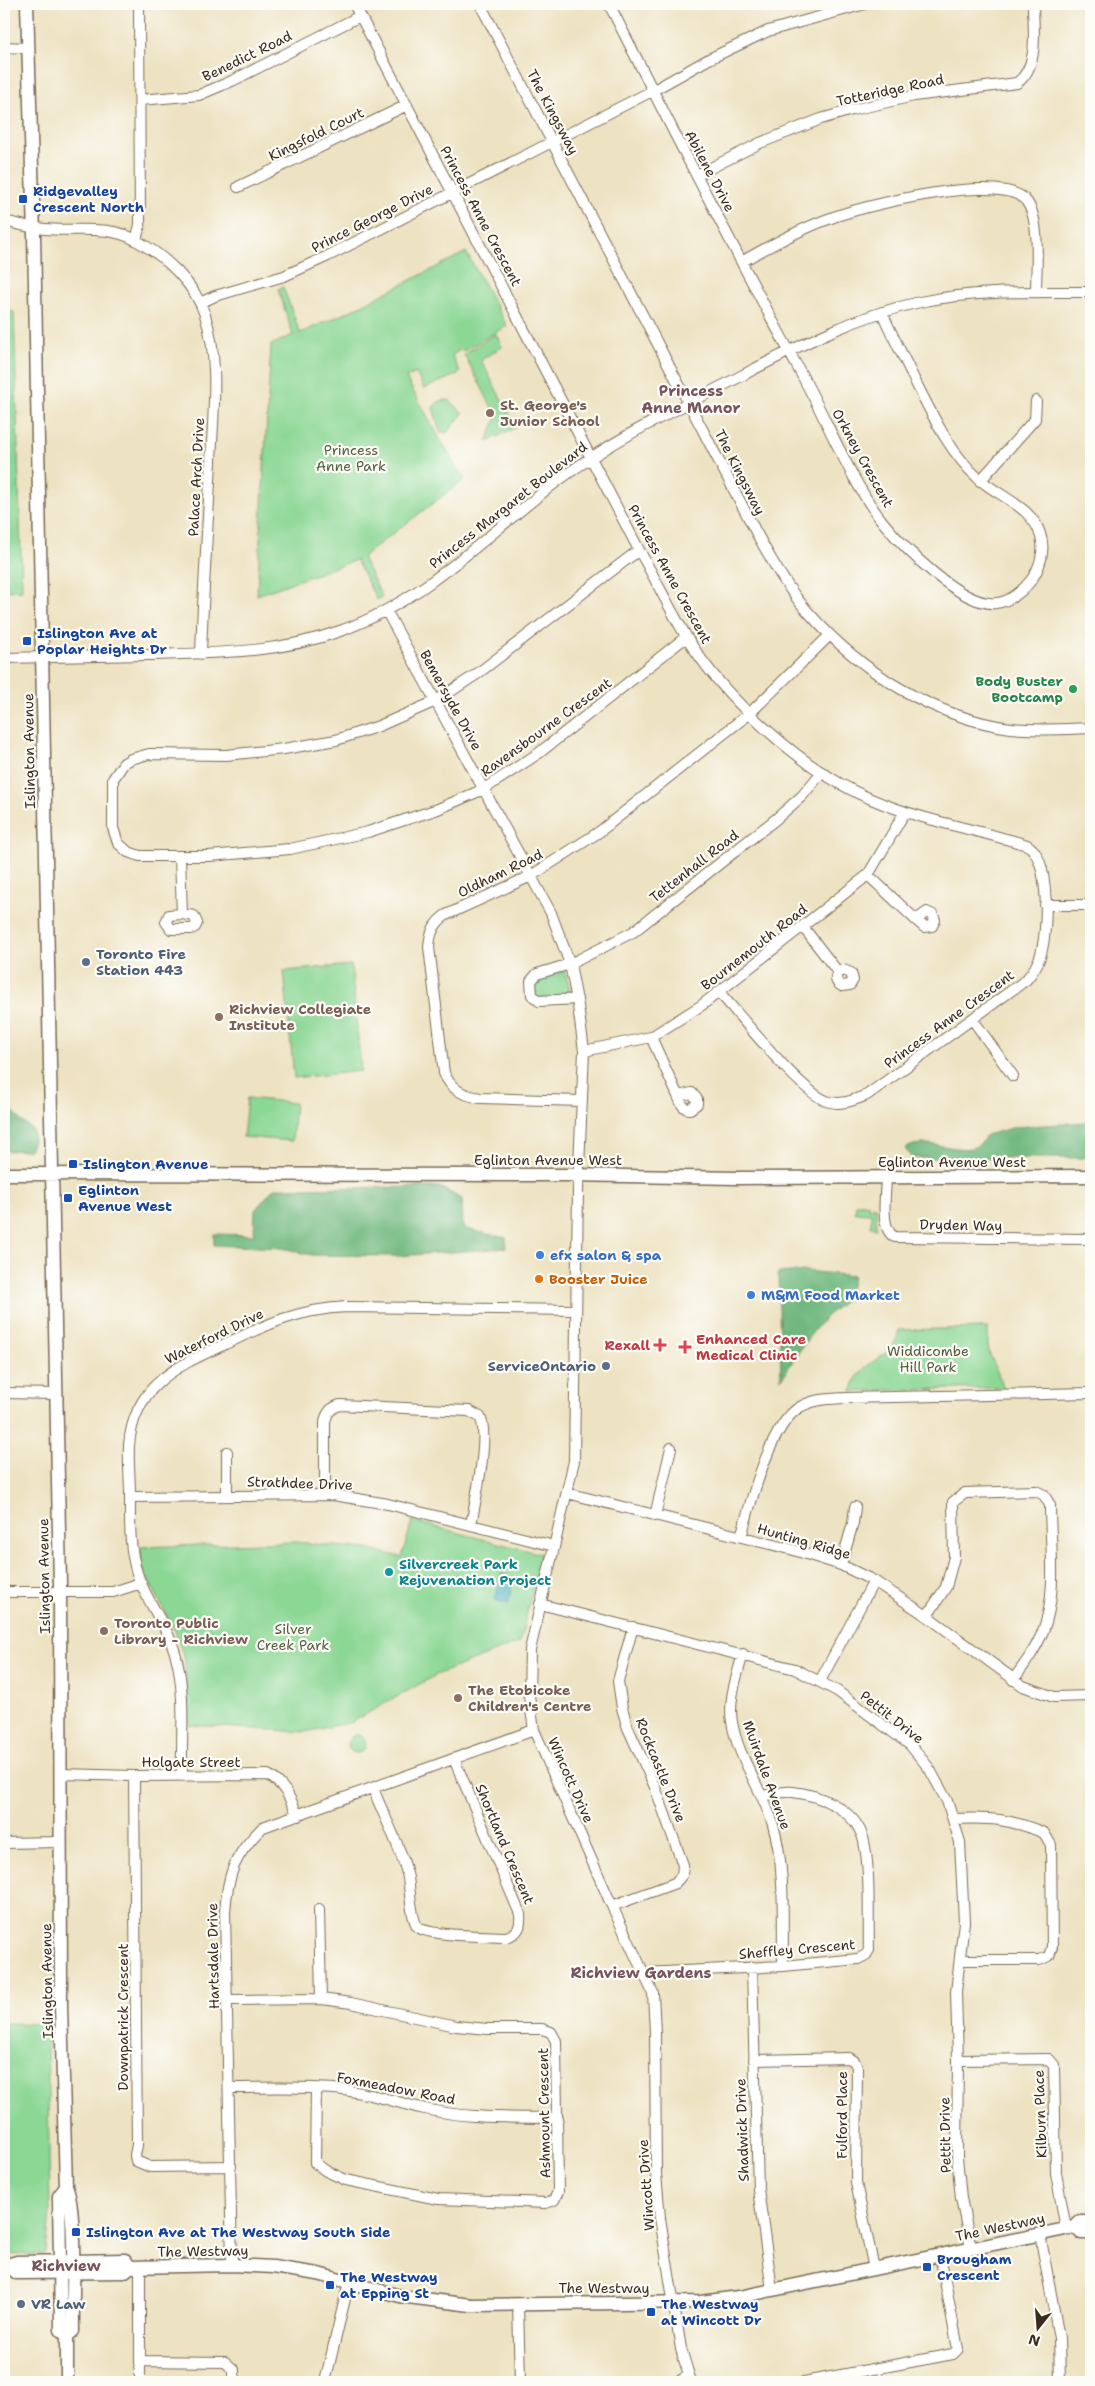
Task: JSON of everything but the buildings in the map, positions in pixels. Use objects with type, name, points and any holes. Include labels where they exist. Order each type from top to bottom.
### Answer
[{"type":"main road","name":"Islington Avenue","points":[[27,4],[34,227],[60,1593],[60,1842],[66,2187],[59,2196],[73,2331],[67,2336],[67,2382]]},
{"type":"main road","name":"Eglinton Avenue West","points":[[4,1174],[579,1175],[737,1178],[1091,1176]]},
{"type":"main road","name":"The Westway","points":[[6,2266],[17,2262],[124,2272],[135,2267],[232,2265],[301,2271],[388,2293],[430,2301],[470,2305],[674,2302],[721,2299],[772,2290],[1070,2228],[1080,2222],[1091,2222]]},
{"type":"main road","points":[[1070,2228],[1081,2233],[1091,2233]]},
{"type":"street","points":[[136,240],[140,226],[139,4]]},
{"type":"street","name":"Princess Anne Crescent","points":[[354,4],[639,550],[686,637],[709,668],[750,713],[780,741],[822,772],[870,799],[905,812],[1011,840],[1033,848],[1044,875],[1045,904],[1041,955],[1032,973],[1026,980],[867,1095],[846,1103],[831,1102],[812,1094],[719,992]]},
{"type":"street","name":"The Kingsway","points":[[480,4],[773,563],[808,613],[830,635],[885,678],[924,700],[953,712],[1010,728],[1091,728]]},
{"type":"street","name":"Abilene Drive","points":[[609,4],[652,91],[743,261],[788,351]]},
{"type":"street","name":"Prince George Drive","points":[[200,303],[306,267],[410,213],[454,193],[552,140],[652,91],[709,59],[768,31],[865,4]]},
{"type":"street","name":"Totteridge Road","points":[[697,175],[760,143],[821,119],[852,110],[914,96],[1016,83],[1024,78],[1033,54],[1033,4]]},
{"type":"street","name":"Benedict Road","points":[[140,100],[199,95],[232,81],[360,16]]},
{"type":"street","points":[[4,47],[27,48]]},
{"type":"street","name":"Kingsfold Court","points":[[238,187],[407,105]]},
{"type":"street","points":[[743,261],[774,242],[813,225],[860,209],[943,192],[977,188],[1004,190],[1021,196],[1027,202],[1033,217],[1036,292]]},
{"type":"street","points":[[4,221],[45,229],[82,228],[118,234],[136,240],[172,266],[200,303]]},
{"type":"street","name":"Princess Margaret Boulevard","points":[[4,658],[250,652],[294,645],[341,631],[387,612],[420,589],[552,485],[616,441],[788,351],[850,322],[882,312],[947,298],[1036,292],[1091,292]]},
{"type":"street","name":"Palace Arch Drive","points":[[200,303],[210,343],[214,393],[201,654]]},
{"type":"street","name":"Orkney Crescent","points":[[788,351],[860,485],[883,522],[902,544],[946,582],[975,599],[998,603],[1017,594],[1034,576],[1043,550],[1042,539],[1033,519],[1026,512],[980,481],[961,461],[944,435],[882,312]]},
{"type":"street","points":[[980,481],[1035,419],[1036,400]]},
{"type":"street","name":"Ravensbourne Crescent","points":[[639,550],[478,674],[436,701],[379,726],[336,740],[284,749],[226,755],[149,754],[131,759],[124,763],[113,779],[113,828],[116,838],[122,848],[134,855],[242,854],[290,849],[368,832],[438,809],[484,789],[539,753],[686,637]]},
{"type":"street","name":"Bemersyde Drive","points":[[387,612],[551,913],[570,964],[584,1052],[579,1175]]},
{"type":"street","name":"Oldham Road","points":[[582,1101],[471,1096],[451,1086],[444,1073],[429,947],[433,928],[439,919],[531,876],[599,832],[750,713],[830,635]]},
{"type":"street","name":"Tettenhall Road","points":[[570,964],[618,941],[661,911],[776,819],[802,796],[822,772]]},
{"type":"street","name":"Bournemouth Road","points":[[584,1052],[650,1037],[686,1016],[719,992],[868,875],[905,812]]},
{"type":"street","points":[[180,856],[182,914]]},
{"type":"street","points":[[868,875],[916,920]]},
{"type":"street","points":[[1045,904],[1091,904]]},
{"type":"street","points":[[803,927],[838,972]]},
{"type":"street","points":[[570,964],[537,974],[531,981],[530,990],[535,998],[543,1002],[577,999]]},
{"type":"street","points":[[973,1020],[1013,1076]]},
{"type":"street","points":[[650,1037],[678,1096]]},
{"type":"street","name":"Wincott Drive","points":[[579,1175],[574,1462],[540,1604],[528,1665],[534,1730],[612,1906],[651,1985],[655,2004],[657,2188],[674,2302],[689,2379]]},
{"type":"street","name":"Dryden Way","points":[[886,1177],[885,1226],[893,1236],[1091,1239]]},
{"type":"street","name":"Waterford Drive","points":[[182,1776],[179,1668],[171,1642],[141,1583],[131,1546],[130,1434],[136,1414],[152,1387],[164,1376],[185,1363],[282,1318],[312,1310],[346,1307],[576,1310]]},
{"type":"street","points":[[4,1393],[55,1394]]},
{"type":"street","points":[[742,1537],[755,1485],[780,1429],[798,1408],[810,1402],[822,1399],[1091,1393]]},
{"type":"street","points":[[325,1495],[325,1422],[329,1411],[333,1407],[340,1405],[469,1411],[480,1417],[484,1428],[482,1457],[471,1525]]},
{"type":"street","points":[[655,1516],[671,1448]]},
{"type":"street","points":[[227,1452],[227,1495]]},
{"type":"street","points":[[927,1616],[946,1587],[954,1557],[953,1502],[966,1493],[1036,1491],[1044,1495],[1050,1505],[1052,1581],[1049,1611],[1043,1631],[1033,1652],[1013,1680]]},
{"type":"street","name":"Hunting Ridge","points":[[567,1493],[841,1564],[874,1581],[927,1616],[1013,1680],[1038,1692],[1054,1696],[1091,1696]]},
{"type":"street","name":"Strathdee Drive","points":[[130,1497],[325,1495],[388,1504],[554,1546]]},
{"type":"street","points":[[841,1564],[854,1523],[855,1507]]},
{"type":"street","points":[[820,1681],[874,1581]]},
{"type":"street","points":[[4,1592],[113,1592],[141,1583]]},
{"type":"street","name":"Pettit Drive","points":[[540,1604],[795,1668],[837,1691],[910,1745],[929,1768],[947,1801],[960,1842],[964,1922],[956,1992],[958,2060],[957,2157],[961,2198],[971,2248]]},
{"type":"street","name":"Rockcastle Drive","points":[[612,1906],[675,1883],[682,1875],[683,1865],[655,1787],[628,1728],[622,1708],[618,1681],[633,1627]]},
{"type":"street","name":"Muirdale Avenue","points":[[742,1654],[732,1696],[732,1721],[739,1746],[763,1796],[774,1826],[780,1860],[783,1966]]},
{"type":"street","name":"Hartsdale Drive","points":[[232,2265],[225,1910],[227,1885],[232,1865],[246,1843],[263,1827],[534,1730]]},
{"type":"street","name":"Shortland Crescent","points":[[373,1788],[407,1875],[414,1919],[418,1926],[425,1931],[437,1932],[506,1937],[515,1934],[521,1926],[520,1914],[454,1759]]},
{"type":"street","name":"Holgate Street","points":[[61,1774],[134,1776],[268,1775],[280,1782],[290,1796],[298,1816]]},
{"type":"street","name":"Downpatrick Crescent","points":[[134,1776],[136,2161],[150,2167],[231,2166]]},
{"type":"street","name":"Sheffley Crescent","points":[[644,1974],[783,1966],[858,1958],[866,1955],[869,1950],[866,1860],[862,1834],[849,1814],[816,1797],[791,1792],[763,1796]]},
{"type":"street","points":[[953,1819],[986,1817],[1006,1819],[1044,1833],[1051,1845],[1052,1947],[1049,1956],[1039,1960],[960,1960]]},
{"type":"street","points":[[4,1844],[60,1842]]},
{"type":"street","points":[[319,1909],[321,1999]]},
{"type":"street","name":"Shadwick Drive","points":[[752,1967],[758,2189],[772,2290]]},
{"type":"street","name":"Ashmount Crescent","points":[[228,2000],[321,1999],[352,2003],[456,2026],[488,2029],[542,2029],[551,2032],[556,2041],[558,2192],[554,2200],[546,2203],[438,2199],[346,2180],[326,2171],[315,2163],[316,2088]]},
{"type":"street","name":"Fulford Place","points":[[754,2060],[848,2058],[854,2061],[857,2067],[856,2183],[874,2268]]},
{"type":"street","name":"Kilburn Place","points":[[958,2060],[1049,2059],[1054,2066],[1056,2173],[1070,2228]]},
{"type":"street","name":"Foxmeadow Road","points":[[229,2088],[345,2090],[464,2116],[506,2119],[558,2118]]},
{"type":"street","points":[[1040,2234],[1059,2338],[1060,2382]]},
{"type":"street","points":[[804,2382],[953,2354],[958,2349],[940,2255]]},
{"type":"street","points":[[135,2267],[140,2382]]},
{"type":"street","points":[[325,2382],[349,2282]]},
{"type":"street","points":[[518,2304],[520,2382]]},
{"type":"street","points":[[140,2361],[225,2362],[234,2370],[234,2382]]},
{"type":"street","points":[[678,2382],[689,2379]]},
{"type":"green space","name":"Princess Anne Park","points":[[466,252],[507,326],[463,351],[462,349],[452,355],[460,373],[424,389],[416,373],[406,378],[454,464],[465,479],[362,557],[382,597],[377,600],[356,560],[257,595],[271,345],[293,335],[278,289],[283,287],[300,333],[352,310]]},
{"type":"green space","points":[[4,310],[14,312],[22,590],[4,591]]},
{"type":"green space","points":[[496,334],[502,347],[481,360],[516,427],[487,442],[497,417],[464,354]]},
{"type":"green space","points":[[449,400],[463,413],[447,433],[440,432],[433,407],[439,401]]},
{"type":"green space","points":[[351,965],[361,1071],[294,1078],[284,971]]},
{"type":"green space","points":[[564,971],[569,985],[569,996],[537,998],[534,986],[539,979]]},
{"type":"green space","points":[[247,1098],[295,1103],[292,1141],[243,1137]]},
{"type":"green space","points":[[4,1111],[14,1112],[21,1121],[33,1130],[33,1141],[29,1150],[4,1151]]},
{"type":"green space","points":[[1091,1123],[1091,1137],[1086,1137],[1085,1141],[1091,1148],[1091,1154],[1084,1158],[913,1158],[905,1149],[915,1145],[926,1144],[962,1149],[972,1148],[980,1144],[986,1135],[1016,1127]]},
{"type":"green space","points":[[439,1187],[462,1199],[463,1225],[466,1229],[506,1238],[506,1248],[398,1256],[312,1255],[282,1248],[214,1245],[214,1234],[254,1235],[255,1210],[274,1188]]},
{"type":"green space","points":[[856,1204],[868,1204],[868,1208],[876,1206],[876,1228],[871,1227],[871,1213],[855,1212]]},
{"type":"green space","points":[[806,1271],[853,1276],[848,1299],[818,1325],[781,1379],[778,1273]]},
{"type":"green space","name":"Widdicombe Hill Park","points":[[988,1328],[988,1350],[1004,1388],[852,1391],[855,1380],[861,1372],[890,1349],[896,1341],[899,1330]]},
{"type":"green space","name":"Silver Creek Park","points":[[412,1521],[541,1554],[520,1642],[436,1675],[352,1722],[305,1732],[189,1725],[185,1661],[175,1631],[143,1569],[140,1547],[295,1542],[366,1549],[402,1557]]},
{"type":"green space","points":[[357,1735],[363,1738],[366,1744],[363,1750],[357,1753],[351,1750],[348,1744],[351,1738]]},
{"type":"green space","points":[[4,2023],[49,2024],[47,2029],[50,2213],[46,2252],[43,2254],[4,2255]]},
{"type":"water","points":[[501,1574],[514,1578],[508,1604],[495,1600]]},
{"type":"place","name":"Ridgevalley Crescent North","points":[[23,199]]},
{"type":"place","name":"St. George's Junior School","points":[[490,413]]},
{"type":"place","name":"Islington Ave at Poplar Heights Dr","points":[[27,641]]},
{"type":"place","name":"Body Buster Bootcamp","points":[[1073,689]]},
{"type":"place","name":"Toronto Fire Station 443","points":[[86,962]]},
{"type":"place","name":"Richview Collegiate Institute","points":[[219,1017]]},
{"type":"place","name":"Islington Avenue","points":[[73,1164]]},
{"type":"place","name":"Eglinton Avenue West","points":[[68,1198]]},
{"type":"place","name":"efx salon & spa","points":[[540,1255]]},
{"type":"place","name":"Booster Juice","points":[[539,1279]]},
{"type":"place","name":"M&M Food Market","points":[[751,1295]]},
{"type":"place","name":"Rexall","points":[[660,1345]]},
{"type":"place","name":"Enhanced Care Medical Clinic","points":[[685,1347]]},
{"type":"place","name":"ServiceOntario","points":[[606,1366]]},
{"type":"place","name":"Silvercreek Park Rejuvenation Project","points":[[389,1572]]},
{"type":"place","name":"Toronto Public Library - Richview","points":[[104,1631]]},
{"type":"place","name":"The Etobicoke Children's Centre","points":[[458,1698]]},
{"type":"place","name":"Islington Ave at The Westway South Side","points":[[76,2232]]},
{"type":"place","name":"Brougham Crescent","points":[[927,2267]]},
{"type":"place","name":"The Westway at Epping St","points":[[330,2285]]},
{"type":"place","name":"VR Law","points":[[21,2304]]},
{"type":"place","name":"The Westway at Wincott Dr","points":[[651,2312]]},
{"type":"district","name":"Princess Anne Manor","points":[[691,400]]},
{"type":"district","name":"Richview Gardens","points":[[641,1973]]},
{"type":"district","name":"Richview","points":[[66,2266]]}]
